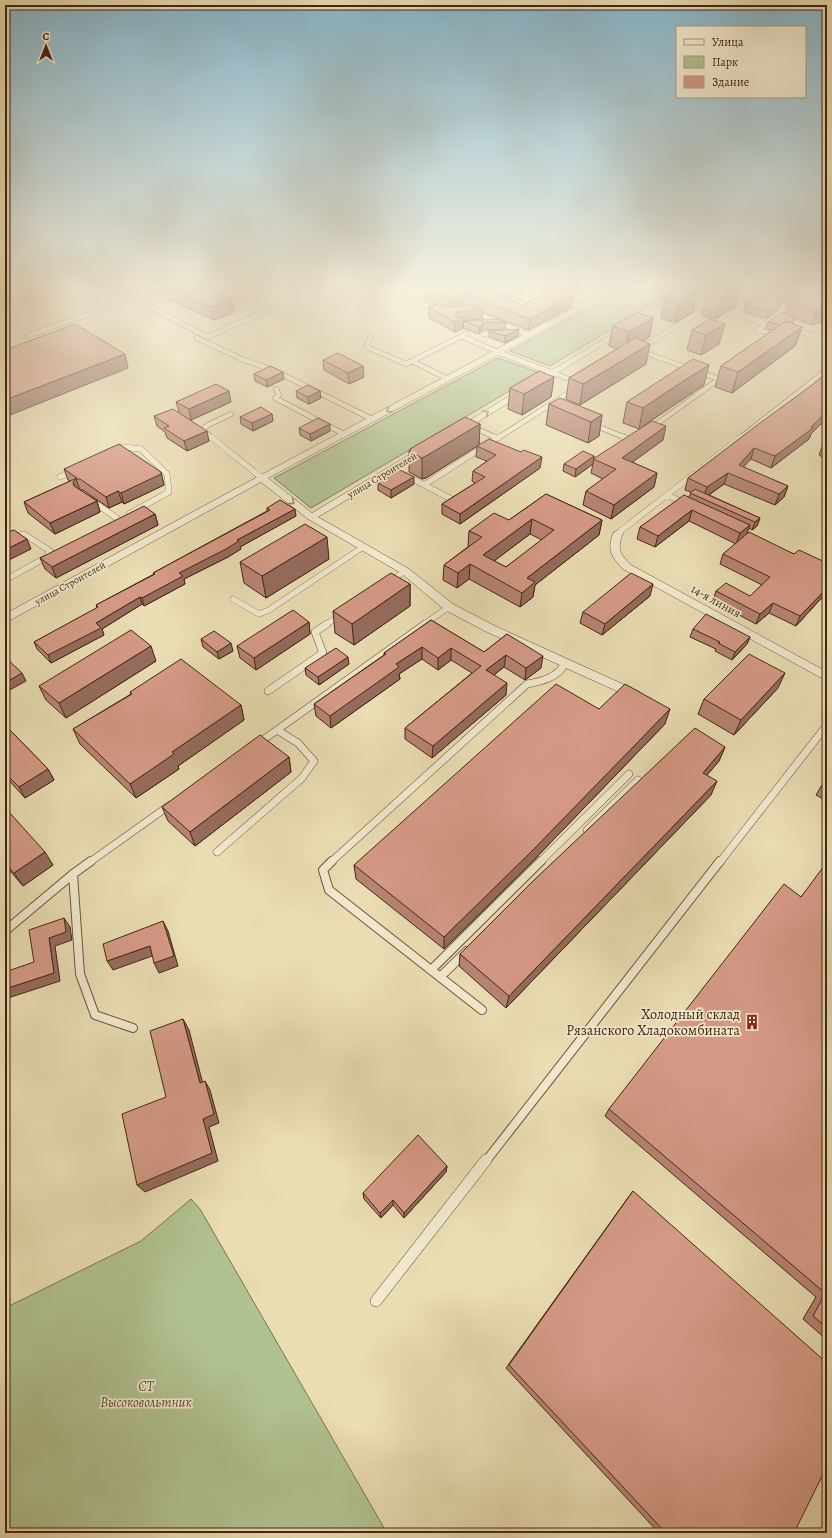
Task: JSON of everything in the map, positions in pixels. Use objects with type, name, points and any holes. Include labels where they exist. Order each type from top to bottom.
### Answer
[{"type":"street","name":"улица Строителей","points":[[5,619],[262,478],[481,361]]},
{"type":"street","points":[[521,361],[553,373]]},
{"type":"street","points":[[446,436],[574,361]]},
{"type":"street","name":"улица Строителей","points":[[311,517],[433,444]]},
{"type":"street","points":[[262,478],[311,517],[405,571],[449,607],[491,629],[565,664],[642,698]]},
{"type":"street","name":"14-я линия","points":[[618,533],[613,544],[616,556],[627,567],[827,677]]},
{"type":"lane","points":[[246,361],[273,370],[372,419]]},
{"type":"lane","points":[[399,361],[406,364],[412,361],[448,378]]},
{"type":"lane","points":[[424,485],[620,361]]},
{"type":"lane","points":[[667,361],[719,379]]},
{"type":"lane","points":[[618,533],[827,370]]},
{"type":"lane","points":[[553,373],[582,384]]},
{"type":"lane","points":[[548,406],[633,441],[724,376]]},
{"type":"lane","points":[[276,389],[279,395],[276,398],[344,434]]},
{"type":"lane","points":[[231,414],[208,425],[202,430],[262,478]]},
{"type":"lane","points":[[466,424],[497,438]]},
{"type":"lane","points":[[108,454],[122,447],[141,449],[167,474],[169,492],[112,522]]},
{"type":"lane","points":[[60,477],[81,467]]},
{"type":"lane","points":[[392,468],[455,501]]},
{"type":"lane","points":[[667,494],[694,507]]},
{"type":"lane","points":[[87,498],[118,519]]},
{"type":"lane","points":[[5,539],[24,534],[50,551],[46,558]]},
{"type":"lane","points":[[233,599],[259,614],[269,610],[363,547]]},
{"type":"lane","points":[[5,580],[59,550]]},
{"type":"lane","points":[[386,584],[405,571]]},
{"type":"lane","points":[[252,748],[449,607]]},
{"type":"lane","points":[[268,691],[323,653],[316,640],[316,632],[347,611]]},
{"type":"lane","points":[[482,1010],[329,890],[323,870],[347,846],[527,684],[546,680],[560,674],[565,664]]},
{"type":"lane","points":[[376,1301],[827,725]]},
{"type":"lane","points":[[217,852],[302,778],[314,761],[298,743],[277,730]]},
{"type":"lane","points":[[431,970],[629,774]]},
{"type":"lane","points":[[581,836],[638,780]]},
{"type":"lane","points":[[5,931],[73,874],[175,802]]},
{"type":"lane","points":[[73,874],[80,974],[95,1015],[133,1028]]},
{"type":"lane","points":[[440,977],[474,944]]},
{"type":"green space","points":[[493,361],[506,361],[540,373],[311,508],[274,478]]},
{"type":"green space","points":[[536,361],[559,361],[550,366]]},
{"type":"green space","name":"СТ Высоковольтник","points":[[191,1199],[200,1209],[387,1533],[5,1533],[5,1308],[141,1241]]},
{"type":"building","points":[[5,361],[107,361],[5,400]]},
{"type":"building","points":[[324,361],[353,361],[363,366],[348,373]]},
{"type":"building","points":[[597,361],[622,361],[583,384],[569,378]]},
{"type":"building","points":[[690,361],[698,361],[709,365],[643,408],[627,402]]},
{"type":"building","points":[[729,361],[754,361],[738,372],[721,366]]},
{"type":"building","points":[[270,366],[283,372],[266,380],[254,374]]},
{"type":"building","points":[[539,371],[554,377],[524,394],[510,388]]},
{"type":"building","points":[[827,373],[827,411],[811,427],[813,428],[775,456],[754,448],[739,465],[788,486],[779,494],[728,473],[707,487],[688,478],[812,385]]},
{"type":"building","points":[[216,384],[229,391],[189,409],[176,402]]},
{"type":"building","points":[[308,385],[320,391],[308,397],[296,391]]},
{"type":"building","points":[[560,398],[602,415],[591,422],[549,404]]},
{"type":"building","points":[[261,407],[272,414],[252,423],[240,417]]},
{"type":"building","points":[[173,409],[207,431],[184,441],[164,428],[169,426],[154,416]]},
{"type":"building","points":[[465,417],[480,424],[422,458],[409,451],[410,449]]},
{"type":"building","points":[[318,418],[330,424],[310,434],[299,428]]},
{"type":"building","points":[[652,421],[666,426],[622,458],[657,473],[614,505],[586,491],[616,469],[593,459]]},
{"type":"building","points":[[489,439],[521,452],[524,450],[542,457],[460,514],[442,504],[485,477],[473,471],[496,455],[477,446]]},
{"type":"building","points":[[119,444],[161,472],[161,474],[121,493],[118,491],[106,497],[80,479],[76,479],[73,482],[74,486],[97,501],[50,523],[24,502],[77,478],[64,469]]},
{"type":"building","points":[[583,451],[594,456],[576,469],[564,464]]},
{"type":"building","points":[[400,470],[414,477],[391,490],[378,483]]},
{"type":"building","points":[[695,489],[760,518],[755,522],[690,493]]},
{"type":"building","points":[[546,494],[602,520],[527,578],[535,582],[522,593],[470,564],[458,573],[444,565],[482,537],[469,531],[494,513],[509,520]],"holes":[[[532,519],[554,530],[506,567],[483,555]]]},
{"type":"building","points":[[684,495],[750,525],[740,533],[692,510],[658,536],[640,527]]},
{"type":"building","points":[[280,500],[295,509],[237,540],[239,541],[226,549],[179,573],[183,576],[142,598],[140,597],[96,623],[101,628],[48,655],[34,642],[98,607],[96,605],[155,574],[153,573],[270,510],[267,508]]},
{"type":"building","points":[[144,506],[155,514],[52,567],[40,558]]},
{"type":"building","points":[[305,524],[327,537],[262,576],[240,562]]},
{"type":"building","points":[[14,530],[27,539],[5,550],[5,533]]},
{"type":"building","points":[[749,532],[794,554],[799,550],[827,563],[827,588],[800,616],[773,603],[760,614],[716,591],[726,583],[750,596],[770,577],[723,554]]},
{"type":"building","points":[[391,573],[410,584],[352,624],[333,611]]},
{"type":"building","points":[[631,573],[653,584],[605,624],[583,612]]},
{"type":"building","points":[[293,610],[309,622],[254,658],[237,646]]},
{"type":"building","points":[[706,614],[750,637],[735,652],[718,643],[720,642],[693,629]]},
{"type":"building","points":[[431,620],[484,652],[507,634],[543,656],[526,668],[506,655],[486,670],[507,683],[433,746],[405,728],[481,666],[451,648],[438,658],[422,647],[396,664],[399,667],[330,716],[314,704],[386,654],[384,653]]},
{"type":"building","points":[[131,630],[151,646],[59,703],[39,686]]},
{"type":"building","points":[[214,631],[231,643],[217,652],[201,639]]},
{"type":"building","points":[[336,648],[348,657],[318,677],[305,668]]},
{"type":"building","points":[[749,654],[785,673],[741,720],[704,699]]},
{"type":"building","points":[[5,657],[22,673],[5,683]]},
{"type":"building","points":[[181,659],[241,705],[172,752],[174,754],[130,784],[73,729],[132,694],[130,692]]},
{"type":"building","points":[[556,684],[599,709],[625,684],[670,709],[531,852],[444,937],[354,865]]},
{"type":"building","points":[[5,725],[48,769],[19,787],[5,773]]},
{"type":"building","points":[[695,728],[725,747],[703,773],[717,781],[509,996],[460,954],[532,882]]},
{"type":"building","points":[[260,735],[289,757],[190,832],[162,807]]},
{"type":"building","points":[[9,812],[45,852],[14,873],[5,863],[5,815]]},
{"type":"building","name":"Холодный склад Рязанского Хладокомбината","points":[[824,866],[827,868],[827,1328],[813,1316],[825,1293],[609,1109],[784,884],[801,897]]},
{"type":"building","points":[[64,918],[66,932],[49,938],[54,973],[5,989],[5,972],[34,962],[29,930]]},
{"type":"building","points":[[163,921],[174,956],[154,963],[150,946],[107,961],[103,944]]},
{"type":"building","points":[[183,1019],[200,1083],[205,1081],[214,1114],[203,1119],[212,1153],[137,1185],[122,1114],[166,1097],[150,1031]]},
{"type":"building","points":[[418,1135],[447,1166],[404,1213],[393,1200],[380,1213],[363,1193]]},
{"type":"building","points":[[633,1191],[827,1363],[827,1466],[794,1533],[666,1533],[509,1365]]},
{"type":"place","name":"Холодный склад Рязанского Хладокомбината","points":[[752,1022]]}]
